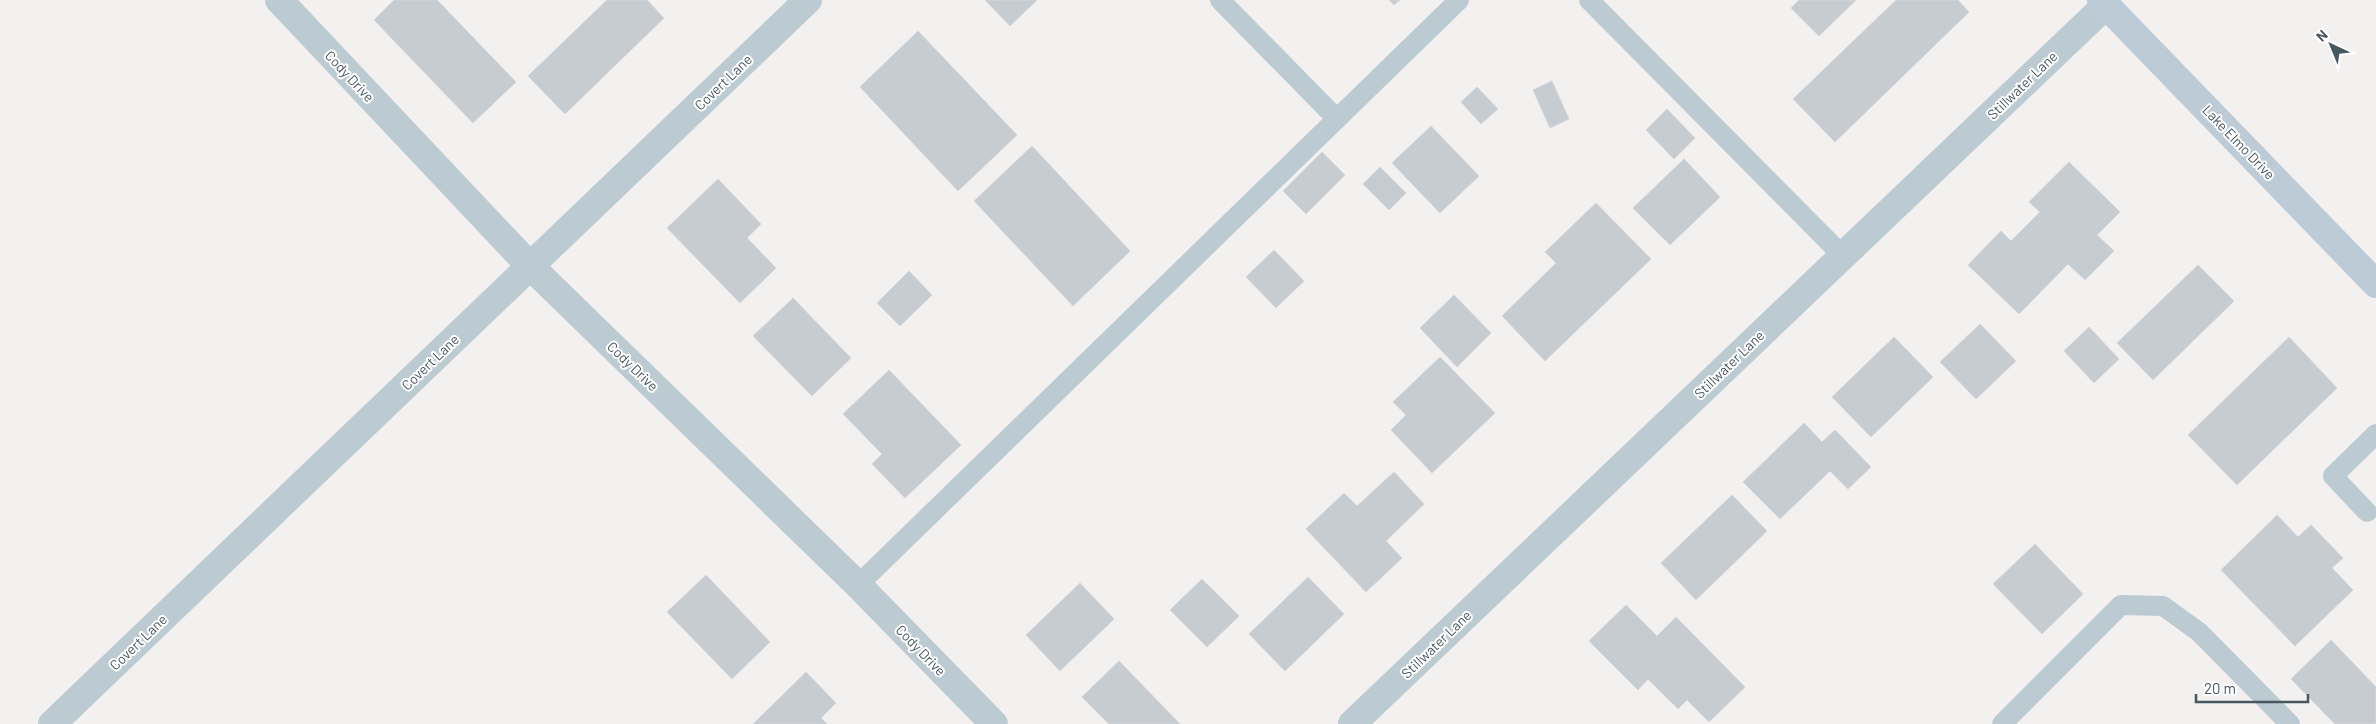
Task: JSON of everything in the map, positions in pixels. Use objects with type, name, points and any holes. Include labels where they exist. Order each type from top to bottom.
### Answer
[{"type":"street","name":"Cody Drive","points":[[278,0],[530,266],[858,585],[994,724]]},
{"type":"street","name":"Covert Lane","points":[[52,724],[808,0]]},
{"type":"street","name":"Stillwater Lane","points":[[1352,724],[1843,256],[2104,3]]},
{"type":"street","name":"Lake Elmo Drive","points":[[2104,3],[2376,284]]},
{"type":"lane","points":[[1220,0],[1337,119]]},
{"type":"lane","points":[[858,585],[1460,0]]},
{"type":"lane","points":[[1589,0],[1843,256]]},
{"type":"lane","points":[[2367,512],[2333,476],[2376,434]]},
{"type":"lane","points":[[2002,724],[2121,605],[2163,606],[2199,632],[2290,724]]},
{"type":"building","points":[[394,0],[437,0],[516,82],[473,123],[374,20]]},
{"type":"building","points":[[607,0],[647,0],[664,18],[565,114],[528,76]]},
{"type":"building","points":[[985,0],[1037,0],[1010,26]]},
{"type":"building","points":[[1389,0],[1400,0],[1394,5]]},
{"type":"building","points":[[1799,0],[1856,0],[1819,36],[1791,8]]},
{"type":"building","points":[[1896,0],[1958,0],[1969,12],[1835,142],[1793,99]]},
{"type":"building","points":[[918,31],[1017,135],[958,191],[860,87]]},
{"type":"building","points":[[1552,81],[1569,119],[1550,128],[1533,90]]},
{"type":"building","points":[[1477,87],[1498,109],[1481,124],[1461,102]]},
{"type":"building","points":[[1667,109],[1695,138],[1674,159],[1646,130]]},
{"type":"building","points":[[1431,126],[1479,176],[1440,213],[1392,163]]},
{"type":"building","points":[[1032,146],[1130,251],[1073,306],[974,201]]},
{"type":"building","points":[[1322,152],[1345,175],[1306,214],[1283,191]]},
{"type":"building","points":[[1684,159],[1720,197],[1670,245],[1633,208]]},
{"type":"building","points":[[2069,162],[2120,212],[2097,235],[2114,251],[2085,280],[2068,264],[2019,314],[1968,265],[2001,231],[2011,241],[2040,212],[2029,202]]},
{"type":"building","points":[[1380,167],[1406,193],[1389,210],[1363,184]]},
{"type":"building","points":[[718,179],[761,224],[747,238],[776,268],[740,303],[667,228]]},
{"type":"building","points":[[1596,203],[1651,259],[1545,361],[1502,316],[1556,263],[1545,252]]},
{"type":"building","points":[[1274,250],[1304,281],[1276,308],[1246,277]]},
{"type":"building","points":[[2198,265],[2234,301],[2153,380],[2117,343]]},
{"type":"building","points":[[909,271],[932,295],[900,326],[877,303]]},
{"type":"building","points":[[1454,295],[1491,333],[1457,367],[1420,328]]},
{"type":"building","points":[[793,298],[851,358],[812,396],[753,336]]},
{"type":"building","points":[[1980,324],[2016,361],[1976,399],[1940,362]]},
{"type":"building","points":[[2089,327],[2119,359],[2094,383],[2064,351]]},
{"type":"building","points":[[1894,337],[1933,377],[1871,437],[1832,397]]},
{"type":"building","points":[[2289,337],[2337,388],[2237,485],[2188,435]]},
{"type":"building","points":[[1440,357],[1495,413],[1432,473],[1391,430],[1406,415],[1393,402]]},
{"type":"building","points":[[889,370],[961,445],[905,498],[872,464],[882,454],[843,414]]},
{"type":"building","points":[[1804,423],[1822,442],[1835,430],[1871,467],[1848,489],[1830,471],[1780,519],[1743,482]]},
{"type":"building","points":[[1394,472],[1424,504],[1386,541],[1402,558],[1366,592],[1306,529],[1344,493],[1357,506]]},
{"type":"building","points":[[1732,495],[1767,531],[1696,600],[1661,563]]},
{"type":"building","points":[[2277,515],[2298,537],[2311,525],[2343,558],[2332,568],[2353,590],[2295,646],[2221,570]]},
{"type":"building","points":[[2035,544],[2083,594],[2042,634],[1993,584]]},
{"type":"building","points":[[706,575],[770,642],[732,679],[667,612]]},
{"type":"building","points":[[1308,577],[1344,614],[1285,671],[1249,634]]},
{"type":"building","points":[[1202,579],[1239,616],[1207,647],[1170,610]]},
{"type":"building","points":[[1080,583],[1114,619],[1060,671],[1026,635]]},
{"type":"building","points":[[1626,605],[1657,636],[1676,617],[1745,687],[1709,722],[1687,700],[1678,709],[1648,679],[1638,690],[1589,641]]},
{"type":"building","points":[[2331,640],[2376,687],[2376,724],[2335,724],[2291,679]]},
{"type":"building","points":[[1119,661],[1180,724],[1109,724],[1082,697]]},
{"type":"building","points":[[806,672],[836,703],[821,718],[827,724],[753,724]]}]
